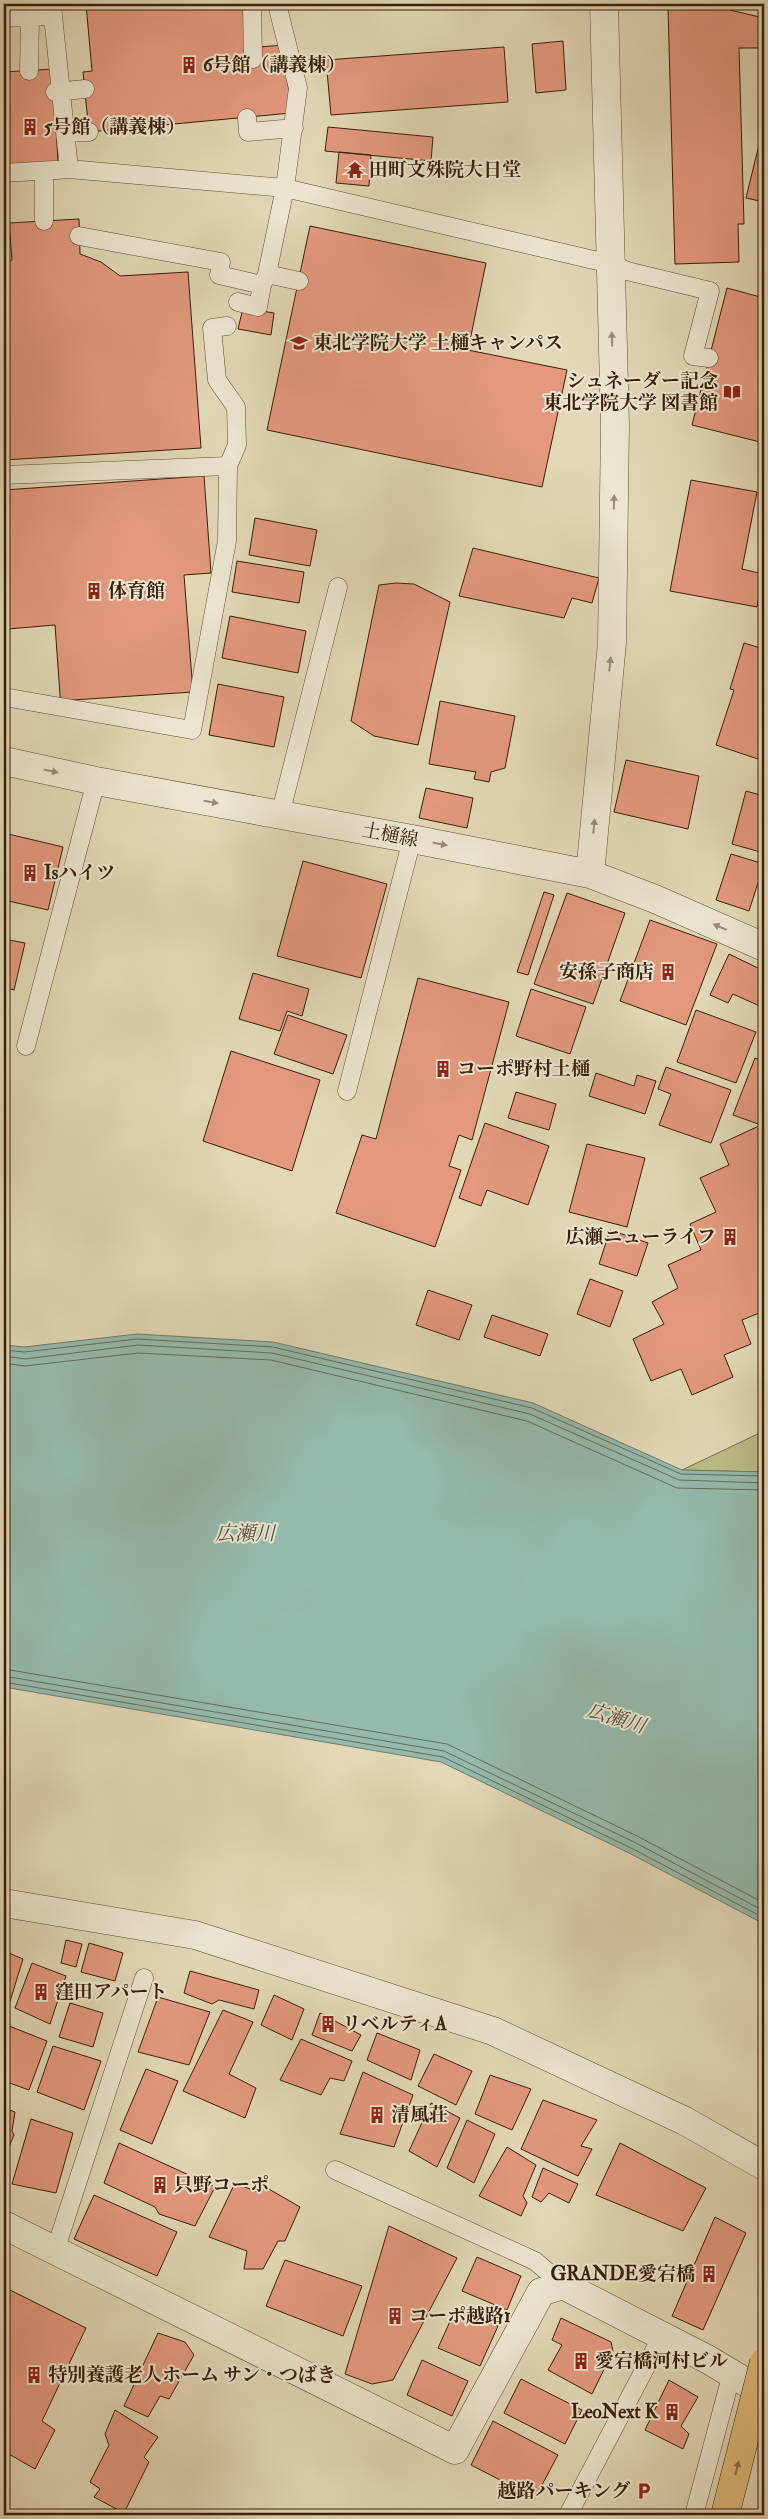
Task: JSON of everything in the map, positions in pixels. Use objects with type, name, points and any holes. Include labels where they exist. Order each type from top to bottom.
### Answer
[{"type":"highway","points":[[725,2515],[764,2362]]},
{"type":"street","points":[[590,874],[612,643],[614,425],[604,4]]},
{"type":"street","name":"土樋線","points":[[4,761],[96,781],[280,814],[590,874],[655,899],[764,946]]},
{"type":"street","points":[[4,1903],[195,1936],[493,2031],[685,2121],[764,2166]]},
{"type":"street","points":[[4,2225],[454,2450],[541,2292],[563,2285],[732,2373],[764,2392]]},
{"type":"lane","points":[[252,4],[253,58]]},
{"type":"lane","points":[[238,302],[258,308],[285,188],[294,128],[298,88],[277,4]]},
{"type":"lane","points":[[4,18],[30,17],[53,10],[58,92],[66,133],[70,169]]},
{"type":"lane","points":[[29,71],[30,17]]},
{"type":"lane","points":[[58,92],[84,89]]},
{"type":"lane","points":[[247,118],[248,132],[294,128]]},
{"type":"lane","points":[[66,133],[89,132]]},
{"type":"lane","points":[[4,173],[70,169],[285,188],[611,264],[627,271],[710,291],[693,356],[709,358]]},
{"type":"lane","points":[[44,171],[44,221]]},
{"type":"lane","points":[[79,236],[222,262],[219,275],[299,281]]},
{"type":"lane","points":[[4,697],[192,730],[227,541],[228,466],[237,445],[236,407],[217,380],[212,328],[227,326]]},
{"type":"lane","points":[[4,475],[228,466]]},
{"type":"lane","points":[[280,814],[338,587]]},
{"type":"lane","points":[[26,1046],[96,781]]},
{"type":"lane","points":[[347,1092],[412,839]]},
{"type":"lane","points":[[55,2251],[144,1978]]},
{"type":"lane","points":[[335,2170],[535,2261],[563,2285]]},
{"type":"lane","points":[[568,2515],[662,2336]]},
{"type":"lane","points":[[694,2515],[732,2373]]},
{"type":"green space","points":[[764,1431],[764,1472],[682,1470]]},
{"type":"water","name":"広瀬川","points":[[137,1334],[273,1342],[533,1403],[682,1470],[764,1472],[764,1924],[629,1853],[441,1762],[4,1687],[4,1345],[24,1347]]},
{"type":"building","name":"6号館（講義棟）","points":[[86,4],[246,4],[259,47],[284,45],[291,113],[89,132],[83,72],[92,71]]},
{"type":"building","points":[[717,7],[764,18],[764,48],[739,48],[744,224],[738,224],[739,262],[675,264],[668,8]]},
{"type":"building","points":[[563,41],[566,90],[536,93],[532,44]]},
{"type":"building","points":[[504,47],[508,102],[331,115],[326,60]]},
{"type":"building","name":"5号館（講義棟）","points":[[53,69],[58,163],[4,166],[4,72]]},
{"type":"building","points":[[764,124],[764,202],[746,198]]},
{"type":"building","points":[[328,127],[433,137],[431,161],[325,151]]},
{"type":"building","points":[[339,152],[371,155],[369,186],[336,183]]},
{"type":"building","points":[[79,219],[80,254],[101,262],[120,276],[188,272],[201,448],[4,460],[4,265],[12,260],[9,223]]},
{"type":"building","points":[[310,226],[486,263],[468,350],[567,370],[542,487],[267,430]]},
{"type":"building","name":"シュネーダー記念 東北学院大学 図書館","points":[[727,288],[764,298],[764,443],[692,425]]},
{"type":"building","points":[[243,308],[274,313],[271,335],[238,329]]},
{"type":"building","name":"体育館","points":[[204,476],[211,573],[184,575],[193,692],[73,700],[61,709],[55,625],[8,629],[7,607],[4,607],[4,490]]},
{"type":"building","points":[[691,480],[757,492],[742,569],[763,574],[757,607],[670,591]]},
{"type":"building","points":[[255,518],[317,530],[310,566],[249,555]]},
{"type":"building","points":[[473,548],[599,578],[592,603],[572,598],[564,618],[459,596]]},
{"type":"building","points":[[237,561],[304,572],[299,603],[232,592]]},
{"type":"building","points":[[396,583],[414,584],[450,602],[418,745],[374,736],[351,721],[379,585]]},
{"type":"building","points":[[230,616],[306,631],[298,673],[222,658]]},
{"type":"building","points":[[744,643],[764,649],[764,761],[716,745],[734,690],[730,689]]},
{"type":"building","points":[[218,684],[284,697],[274,747],[209,735]]},
{"type":"building","points":[[440,701],[515,716],[505,768],[491,772],[489,782],[474,779],[476,772],[429,764]]},
{"type":"building","points":[[626,760],[699,776],[688,829],[614,812]]},
{"type":"building","points":[[426,788],[473,798],[467,828],[419,818]]},
{"type":"building","points":[[746,791],[764,796],[764,853],[732,844]]},
{"type":"building","name":"Isハイツ","points":[[4,833],[63,847],[48,910],[4,900]]},
{"type":"building","points":[[731,854],[764,864],[749,911],[716,900]]},
{"type":"building","points":[[303,861],[387,884],[361,978],[277,956]]},
{"type":"building","points":[[544,892],[554,895],[528,975],[517,972]]},
{"type":"building","points":[[567,893],[625,913],[593,1004],[534,984]]},
{"type":"building","name":"安孫子商店","points":[[650,920],[717,944],[686,1025],[620,1001]]},
{"type":"building","points":[[4,939],[25,943],[14,990],[4,987]]},
{"type":"building","points":[[729,954],[764,971],[764,1008],[733,994],[728,1003],[710,995]]},
{"type":"building","points":[[253,973],[309,989],[302,1016],[287,1011],[280,1031],[239,1019]]},
{"type":"building","name":"コーポ野村土樋","points":[[418,978],[509,1002],[472,1140],[459,1135],[449,1166],[461,1170],[435,1247],[336,1213],[362,1135],[376,1139]]},
{"type":"building","points":[[531,989],[586,1007],[570,1054],[516,1036]]},
{"type":"building","points":[[696,1010],[756,1032],[736,1083],[677,1062]]},
{"type":"building","points":[[288,1015],[347,1035],[333,1074],[274,1054]]},
{"type":"building","points":[[231,1051],[320,1080],[292,1171],[203,1141]]},
{"type":"building","name":"広瀬ニューライフ","points":[[755,1058],[764,1062],[764,1275],[759,1277],[764,1289],[764,1311],[742,1320],[751,1344],[724,1355],[733,1377],[692,1395],[681,1369],[651,1381],[633,1339],[664,1324],[652,1302],[678,1288],[668,1265],[701,1250],[690,1224],[716,1212],[700,1178],[729,1165],[720,1144],[761,1125],[733,1115]]},
{"type":"building","points":[[666,1067],[731,1090],[711,1143],[659,1125],[671,1094],[658,1089]]},
{"type":"building","points":[[596,1073],[634,1086],[637,1075],[656,1081],[645,1114],[589,1096]]},
{"type":"building","points":[[516,1092],[556,1104],[549,1130],[508,1118]]},
{"type":"building","points":[[485,1123],[549,1146],[528,1205],[487,1190],[481,1206],[459,1198]]},
{"type":"building","points":[[587,1144],[645,1158],[627,1227],[569,1212]]},
{"type":"building","points":[[610,1230],[648,1243],[637,1276],[599,1264]]},
{"type":"building","points":[[590,1279],[623,1291],[610,1327],[577,1314]]},
{"type":"building","points":[[428,1290],[472,1305],[459,1340],[416,1325]]},
{"type":"building","points":[[492,1315],[548,1334],[540,1356],[484,1337]]},
{"type":"building","points":[[66,1940],[82,1944],[76,1967],[61,1963]]},
{"type":"building","points":[[89,1943],[123,1953],[115,1981],[81,1972]]},
{"type":"building","points":[[4,1951],[23,1959],[8,2008],[4,2007]]},
{"type":"building","name":"窪田アパート","points":[[32,1963],[66,1976],[50,2024],[15,2008]]},
{"type":"building","points":[[190,1971],[259,1990],[254,2009],[219,2000],[212,2004],[184,1993]]},
{"type":"building","points":[[274,1995],[304,2009],[292,2040],[261,2025]]},
{"type":"building","points":[[158,1997],[210,2012],[189,2065],[138,2052]]},
{"type":"building","points":[[70,2003],[103,2013],[93,2047],[59,2037]]},
{"type":"building","points":[[223,2010],[253,2022],[229,2074],[256,2088],[245,2118],[183,2091]]},
{"type":"building","name":"リベルティA","points":[[320,2013],[361,2035],[352,2051],[312,2035]]},
{"type":"building","points":[[4,2024],[47,2041],[29,2090],[4,2081]]},
{"type":"building","points":[[377,2033],[420,2050],[411,2080],[367,2060]]},
{"type":"building","points":[[301,2039],[352,2061],[344,2081],[330,2078],[321,2095],[280,2080]]},
{"type":"building","points":[[53,2046],[101,2061],[84,2110],[37,2092]]},
{"type":"building","points":[[434,2054],[472,2071],[456,2105],[418,2086]]},
{"type":"building","points":[[146,2069],[178,2081],[152,2144],[120,2130]]},
{"type":"building","name":"清風荘","points":[[363,2072],[413,2095],[394,2147],[340,2134]]},
{"type":"building","points":[[490,2075],[531,2089],[512,2130],[475,2114]]},
{"type":"building","points":[[543,2100],[597,2120],[581,2146],[592,2149],[578,2176],[521,2149]]},
{"type":"building","points":[[431,2103],[460,2118],[437,2167],[409,2151]]},
{"type":"building","points":[[4,2108],[15,2112],[12,2131],[14,2135],[6,2154],[4,2153]]},
{"type":"building","points":[[31,2119],[73,2133],[56,2193],[12,2184]]},
{"type":"building","points":[[467,2120],[495,2134],[474,2183],[447,2168]]},
{"type":"building","name":"只野コーポ","points":[[119,2143],[215,2187],[195,2226],[159,2214],[155,2207],[104,2183]]},
{"type":"building","points":[[620,2143],[706,2188],[683,2231],[596,2195]]},
{"type":"building","points":[[507,2147],[536,2165],[523,2196],[527,2203],[521,2216],[479,2196]]},
{"type":"building","points":[[543,2168],[578,2184],[569,2203],[549,2193],[541,2202],[532,2197]]},
{"type":"building","points":[[235,2183],[260,2193],[262,2185],[300,2207],[285,2241],[278,2241],[263,2269],[244,2269],[247,2251],[209,2237]]},
{"type":"building","points":[[94,2195],[177,2232],[157,2276],[74,2239]]},
{"type":"building","name":"GRANDE愛宕橋","points":[[715,2217],[746,2233],[703,2330],[672,2316]]},
{"type":"building","name":"コーポ越路1","points":[[389,2226],[457,2258],[393,2380],[372,2384],[345,2374]]},
{"type":"building","points":[[477,2257],[521,2276],[507,2310],[462,2291]]},
{"type":"building","points":[[285,2260],[362,2286],[343,2336],[266,2306]]},
{"type":"building","name":"特別養護老人ホーム サン・つばき","points":[[4,2287],[86,2328],[42,2421],[55,2430],[35,2469],[7,2453],[4,2458]]},
{"type":"building","points":[[456,2308],[498,2326],[480,2366],[438,2348]]},
{"type":"building","name":"愛宕橋河村ビル","points":[[561,2318],[611,2342],[613,2351],[592,2394],[548,2370],[562,2345],[552,2340]]},
{"type":"building","points":[[158,2333],[185,2342],[194,2355],[169,2399],[160,2396],[148,2417],[124,2406]]},
{"type":"building","points":[[422,2360],[468,2381],[452,2416],[407,2395]]},
{"type":"building","points":[[521,2379],[582,2410],[565,2444],[504,2413]]},
{"type":"building","name":"LeoNext K","points":[[669,2380],[698,2397],[681,2426],[689,2434],[683,2449],[645,2430]]},
{"type":"building","points":[[115,2410],[158,2437],[144,2457],[149,2462],[124,2513],[94,2497],[100,2489],[90,2482],[109,2445],[105,2434]]},
{"type":"building","points":[[493,2421],[558,2455],[535,2498],[471,2465]]},
{"type":"place","name":"6号館（講義棟）","points":[[189,65]]},
{"type":"place","name":"5号館（講義棟）","points":[[30,127]]},
{"type":"place","name":"田町文殊院大日堂","points":[[355,170]]},
{"type":"place","name":"東北学院大学 土樋キャンパス","points":[[299,343]]},
{"type":"place","name":"シュネーダー記念 東北学院大学 図書館","points":[[732,392]]},
{"type":"place","name":"体育館","points":[[94,591]]},
{"type":"place","name":"Isハイツ","points":[[30,873]]},
{"type":"place","name":"安孫子商店","points":[[668,972]]},
{"type":"place","name":"コーポ野村土樋","points":[[443,1069]]},
{"type":"place","name":"広瀬ニューライフ","points":[[730,1237]]},
{"type":"place","name":"窪田アパート","points":[[41,1992]]},
{"type":"place","name":"リベルティA","points":[[328,2024]]},
{"type":"place","name":"清風荘","points":[[377,2115]]},
{"type":"place","name":"只野コーポ","points":[[160,2185]]},
{"type":"place","name":"GRANDE愛宕橋","points":[[709,2274]]},
{"type":"place","name":"コーポ越路1","points":[[395,2316]]},
{"type":"place","name":"愛宕橋河村ビル","points":[[581,2361]]},
{"type":"place","name":"特別養護老人ホーム サン・つばき","points":[[34,2375]]},
{"type":"place","name":"LeoNext K","points":[[672,2412]]},
{"type":"place","name":"越路パーキング","points":[[644,2491]]}]
